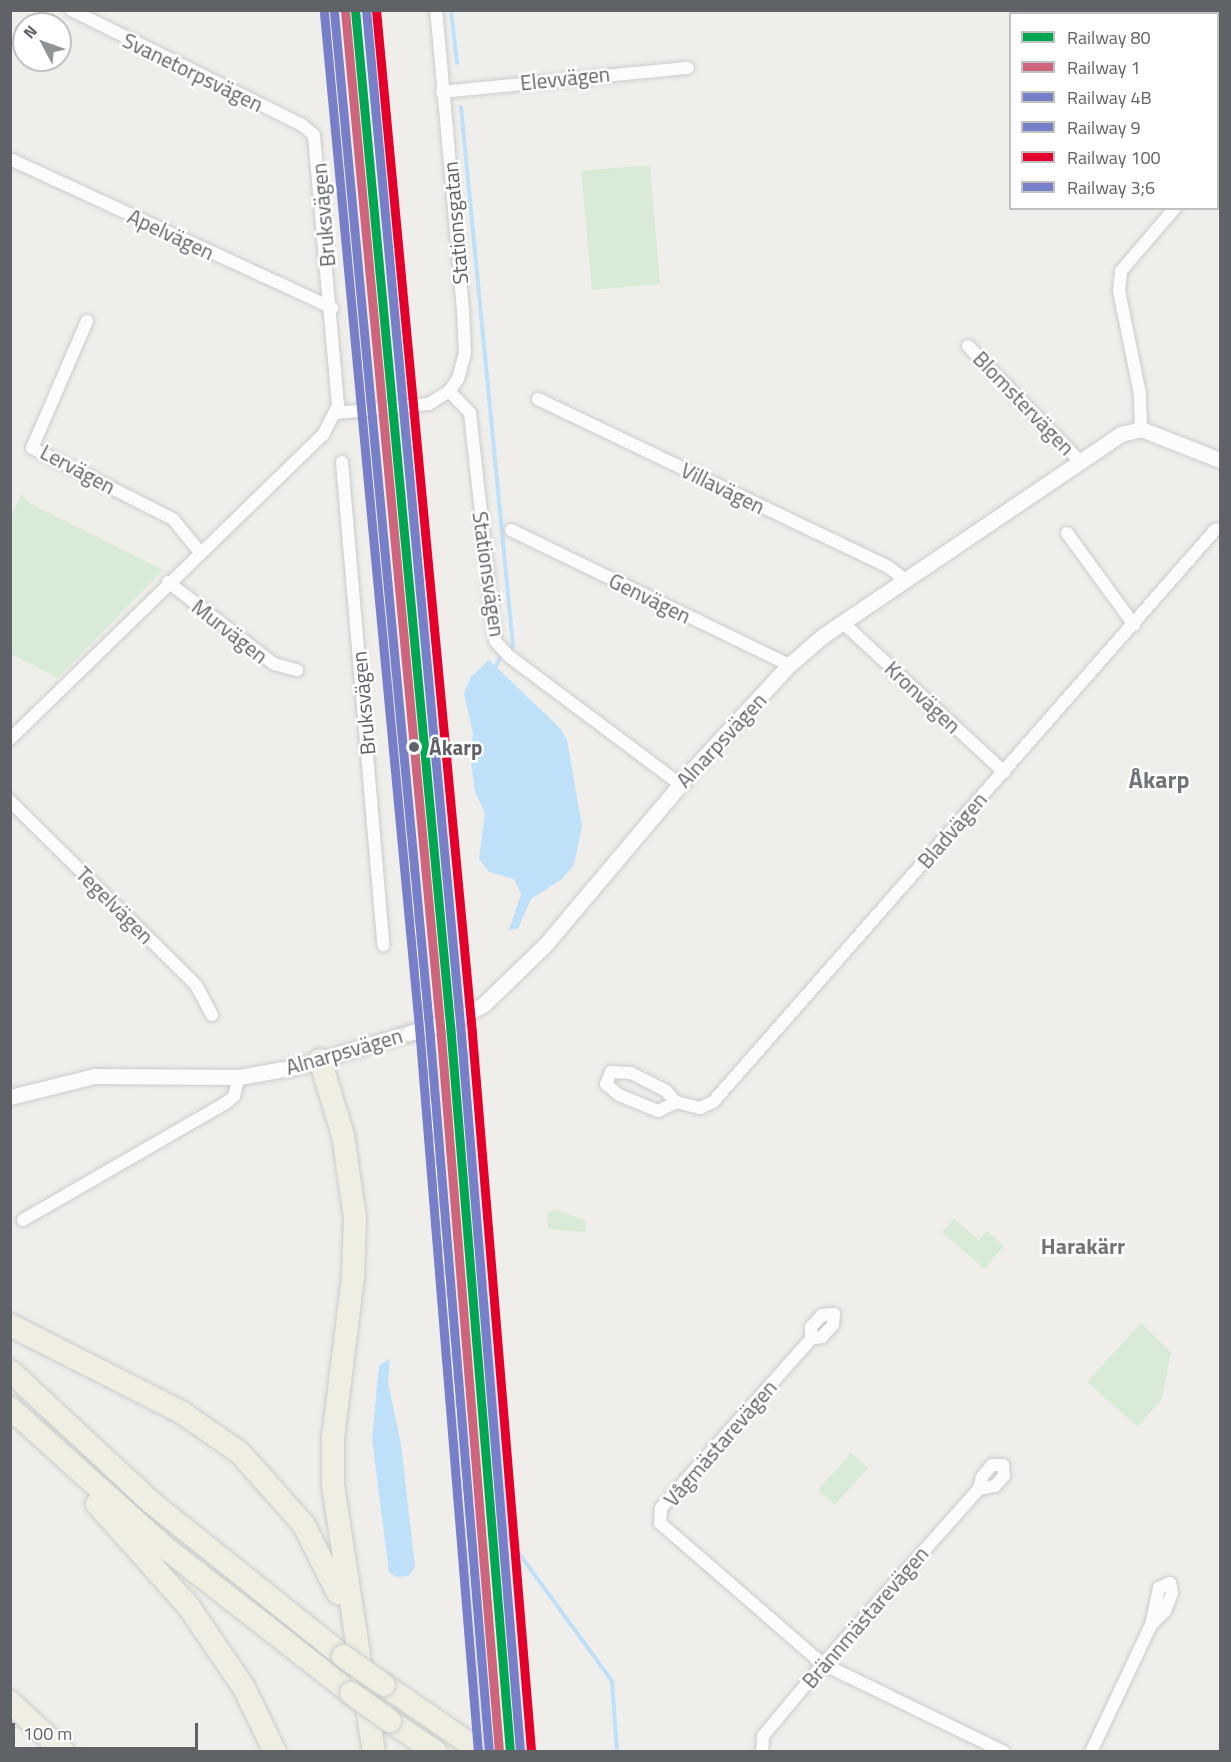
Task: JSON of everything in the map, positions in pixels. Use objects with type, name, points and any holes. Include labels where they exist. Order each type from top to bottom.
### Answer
[{"type":"highway","points":[[320,1060],[342,1135],[354,1218],[353,1277],[333,1437],[333,1485],[360,1699]]},
{"type":"highway","points":[[10,1325],[181,1412],[240,1453],[268,1480],[304,1525],[331,1574],[374,1752]]},
{"type":"highway","points":[[10,1371],[152,1503],[343,1656],[475,1747]]},
{"type":"highway","points":[[10,1408],[39,1437],[189,1607],[244,1688],[275,1752]]},
{"type":"highway","points":[[39,1437],[215,1589],[360,1699],[436,1752]]},
{"type":"highway","points":[[10,1702],[63,1752]]},
{"type":"street","name":"Svanetorpsvägen","points":[[71,10],[302,124],[314,135]]},
{"type":"street","name":"Stationsgatan","points":[[436,10],[465,353],[458,379],[449,392]]},
{"type":"street","name":"Elevvägen","points":[[442,92],[688,68]]},
{"type":"street","name":"Bruksvägen","points":[[314,135],[332,308],[336,413]]},
{"type":"street","name":"Apelvägen","points":[[10,159],[332,308]]},
{"type":"street","points":[[1173,210],[1121,270],[1119,291],[1140,394],[1141,429],[1221,460]]},
{"type":"street","name":"Lervägen","points":[[87,321],[32,448],[173,519],[199,551]]},
{"type":"street","name":"Blomstervägen","points":[[968,346],[1080,461]]},
{"type":"street","points":[[10,738],[199,551],[323,435],[336,413],[429,404],[449,392]]},
{"type":"street","name":"Stationsvägen","points":[[449,392],[470,413],[495,641],[510,657],[680,784]]},
{"type":"street","name":"Villavägen","points":[[538,399],[890,568],[905,580]]},
{"type":"street","name":"Alnarpsvägen","points":[[10,1097],[67,1080],[105,1075],[239,1077],[320,1060],[459,1018],[484,1004],[545,945],[680,784],[789,666],[842,622],[1080,461],[1121,434],[1141,429]]},
{"type":"street","name":"Bruksvägen","points":[[342,462],[383,945]]},
{"type":"street","name":"Bladvägen","points":[[676,1102],[658,1111],[619,1095],[606,1084],[611,1072],[631,1073],[666,1091],[676,1102],[700,1108],[713,1102],[1134,626],[1216,529]]},
{"type":"street","name":"Genvägen","points":[[511,530],[789,666]]},
{"type":"street","points":[[1066,533],[1134,626]]},
{"type":"street","name":"Murvägen","points":[[168,582],[274,664],[297,670]]},
{"type":"street","name":"Kronvägen","points":[[842,622],[1004,772]]},
{"type":"street","name":"Tegelvägen","points":[[10,801],[196,985],[212,1015]]},
{"type":"street","points":[[23,1220],[226,1103],[234,1096],[239,1077]]},
{"type":"street","name":"Vågmästarevägen","points":[[811,1339],[661,1508],[660,1523],[823,1664]]},
{"type":"street","name":"Brännmästarevägen","points":[[762,1751],[763,1736],[823,1664],[979,1489]]},
{"type":"street","points":[[1091,1752],[1151,1625]]},
{"type":"street","points":[[823,1664],[1004,1752]]},
{"type":"green space","points":[[650,165],[660,284],[592,290],[581,171]]},
{"type":"green space","points":[[22,494],[32,505],[163,570],[58,678],[11,654],[11,517]]},
{"type":"green space","points":[[557,1210],[585,1220],[586,1232],[548,1229],[547,1212]]},
{"type":"green space","points":[[954,1219],[979,1240],[987,1231],[1004,1246],[984,1269],[942,1232]]},
{"type":"green space","points":[[1141,1323],[1171,1352],[1162,1399],[1138,1427],[1087,1382]]},
{"type":"green space","points":[[851,1453],[868,1468],[835,1505],[818,1490]]},
{"type":"water","points":[[489,660],[561,729],[567,740],[582,826],[574,865],[562,879],[531,899],[518,929],[509,930],[521,894],[514,879],[489,872],[479,859],[485,813],[475,792],[470,753],[473,733],[464,693],[471,677]]},
{"type":"water","points":[[390,1359],[388,1383],[401,1444],[415,1567],[409,1576],[396,1577],[389,1572],[372,1440],[379,1365]]},
{"type":"waterway","points":[[451,10],[457,63]]},
{"type":"waterway","points":[[461,107],[513,646],[500,657],[495,668]]},
{"type":"waterway","points":[[473,1043],[466,1062],[507,1537],[612,1681],[617,1752]]},
{"type":"railway","points":[[387,441],[442,1040],[501,1752]]},
{"type":"railway","points":[[374,442],[486,1752]]},
{"type":"rail line","name":"80","points":[[355,10],[451,1036],[510,1752]]},
{"type":"rail line","name":"4B","points":[[366,10],[461,1035],[520,1751]]},
{"type":"rail line","name":"100","points":[[376,10],[472,1034],[531,1750]]},
{"type":"rail line","name":"1","points":[[345,11],[441,1037],[499,1752]]},
{"type":"rail line","name":"9","points":[[334,12],[430,1038],[489,1752]]},
{"type":"rail line","name":"3;6","points":[[324,13],[420,1039],[478,1752]]},
{"type":"place","name":"Åkarp","points":[[414,747]]},
{"type":"district","name":"Åkarp","points":[[1159,780]]},
{"type":"district","name":"Harakärr","points":[[1083,1247]]}]
